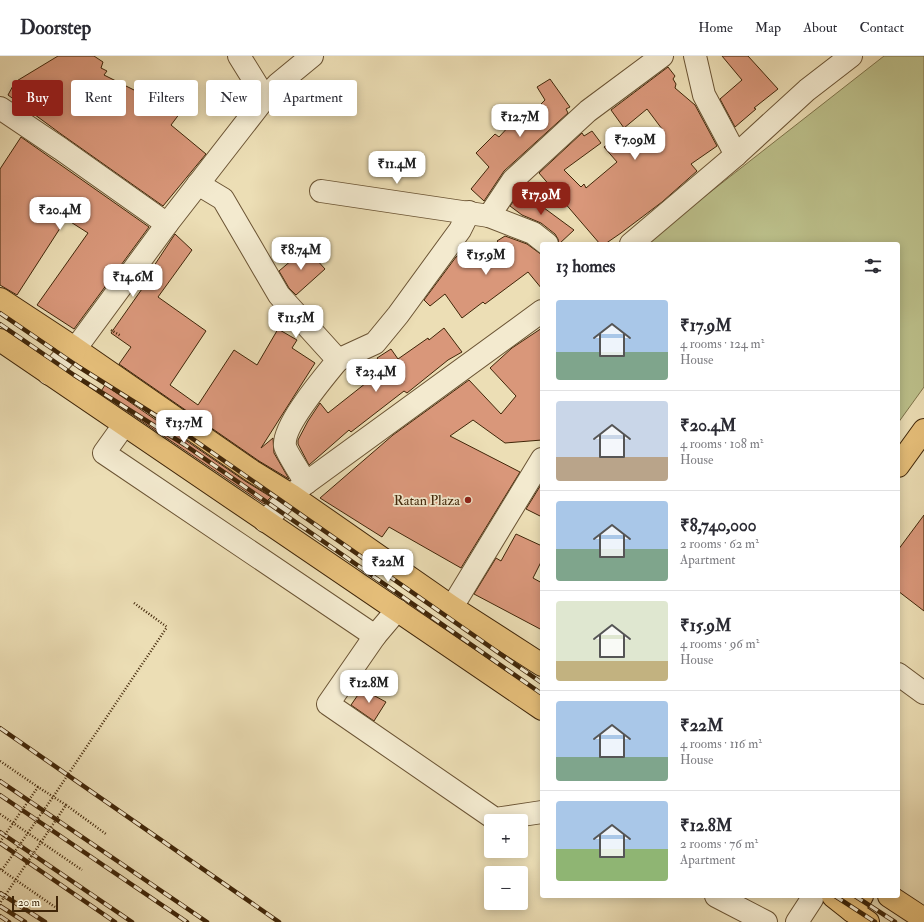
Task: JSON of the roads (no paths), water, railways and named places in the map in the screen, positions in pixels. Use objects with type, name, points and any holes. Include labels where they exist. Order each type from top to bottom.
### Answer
[{"type":"main road","points":[[0,299],[73,347],[252,471],[298,489],[452,607],[540,664]]},
{"type":"main road","points":[[0,340],[540,707]]},
{"type":"main road","points":[[900,463],[924,431]]},
{"type":"main road","points":[[823,898],[861,910]]},
{"type":"main road","points":[[892,898],[924,919]]},
{"type":"street","points":[[239,56],[264,98]]},
{"type":"street","points":[[49,374],[73,347],[82,341],[167,224],[264,98],[278,84],[312,56]]},
{"type":"street","points":[[298,489],[285,446],[286,436],[291,425],[315,389],[338,360],[375,343],[398,315],[460,230],[479,214],[513,180],[588,111],[662,56]]},
{"type":"street","points":[[695,56],[704,95],[736,155]]},
{"type":"street","points":[[633,242],[736,155],[807,90],[851,56]]},
{"type":"street","points":[[0,108],[167,224]]},
{"type":"street","points":[[198,184],[222,199],[279,295],[338,360]]},
{"type":"street","points":[[322,191],[479,214],[533,233],[544,242]]},
{"type":"street","points":[[265,521],[298,489],[540,312]]},
{"type":"street","points":[[124,425],[104,453],[375,636]]},
{"type":"street","points":[[452,607],[540,462]]},
{"type":"street","points":[[397,610],[375,636],[328,704],[495,818],[540,812]]},
{"type":"street","points":[[900,675],[924,693]]},
{"type":"street","points":[[720,898],[766,922]]},
{"type":"street","points":[[797,922],[823,898]]},
{"type":"railway","points":[[0,313],[79,367],[190,437],[540,682]]},
{"type":"railway","points":[[0,324],[74,375],[185,445],[540,693]]},
{"type":"railway","points":[[0,728],[279,922]]},
{"type":"railway","points":[[0,781],[207,922]]},
{"type":"railway","points":[[0,795],[187,922]]},
{"type":"railway","points":[[0,832],[132,922]]},
{"type":"railway","points":[[0,843],[115,922]]},
{"type":"railway","points":[[0,893],[45,922]]},
{"type":"railway","points":[[838,898],[875,922]]},
{"type":"railway","points":[[858,898],[895,922]]},
{"type":"railway","points":[[0,906],[25,922]]},
{"type":"railway","points":[[0,916],[9,922]]},
{"type":"place","name":"Ratan Plaza","points":[[468,500]]}]
